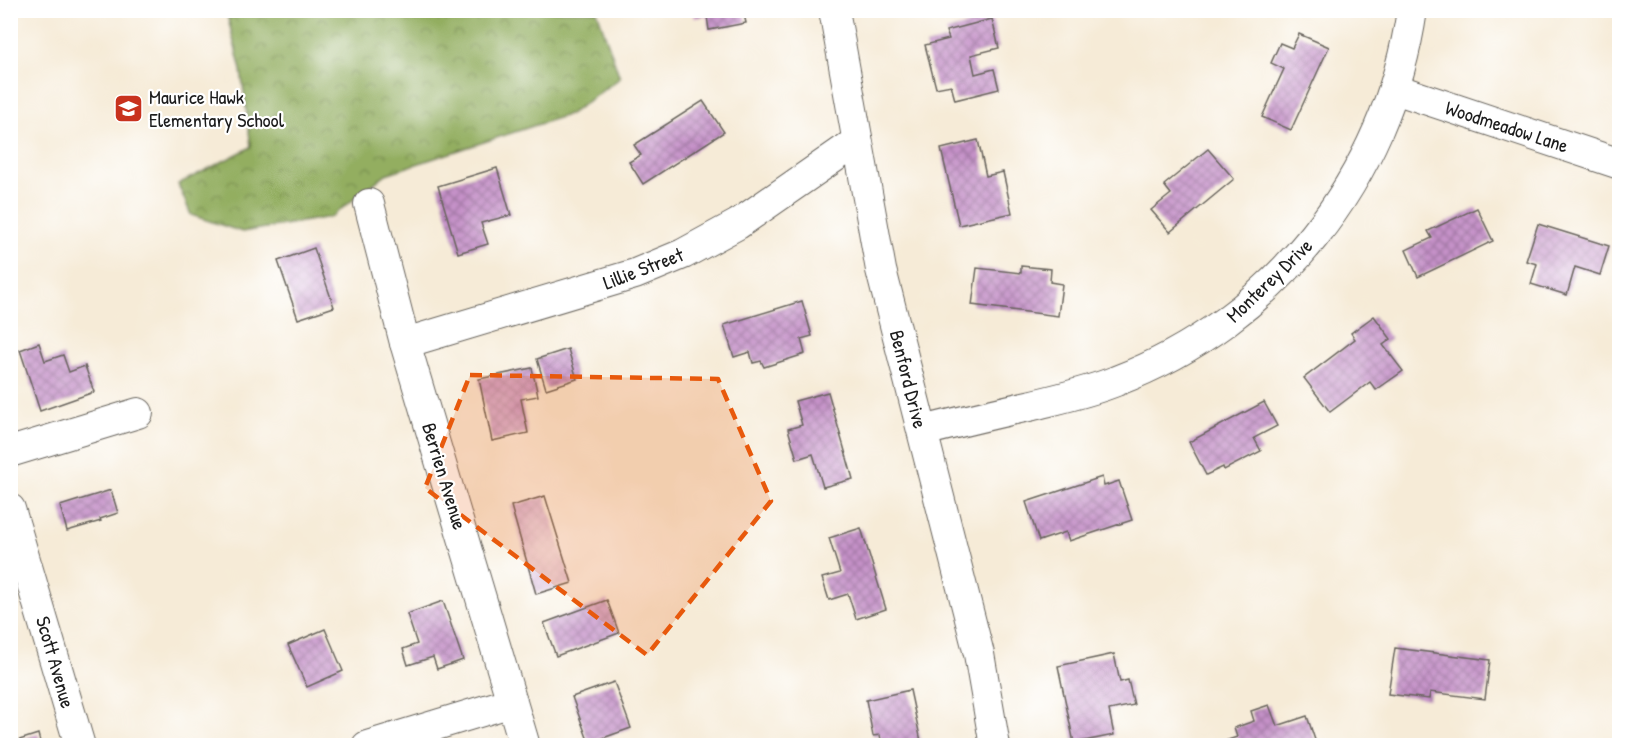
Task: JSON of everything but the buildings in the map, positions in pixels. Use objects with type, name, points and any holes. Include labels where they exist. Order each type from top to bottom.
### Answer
[{"type":"street","name":"Benford Drive","points":[[834,10],[856,142],[881,270],[979,654],[995,746]]},
{"type":"street","name":"Monterey Drive","points":[[923,431],[1082,393],[1116,381],[1168,358],[1216,329],[1254,300],[1290,267],[1321,230],[1353,183],[1378,133],[1395,89],[1408,41],[1412,10]]},
{"type":"street","name":"Woodmeadow Lane","points":[[1395,89],[1620,164]]},
{"type":"street","name":"Lillie Street","points":[[405,343],[635,273],[683,254],[738,224],[856,142]]},
{"type":"street","name":"Berrien Avenue","points":[[369,204],[405,343],[525,746]]},
{"type":"street","points":[[10,452],[138,413]]},
{"type":"street","name":"Scott Avenue","points":[[10,509],[80,746]]},
{"type":"street","points":[[367,746],[512,702]]},
{"type":"highlighted area","points":[[470,375],[718,379],[771,501],[647,655],[425,488]]},
{"type":"green space","points":[[226,11],[597,11],[620,78],[570,114],[386,174],[331,217],[242,232],[191,215],[178,184],[251,147],[241,70]]},
{"type":"place","name":"Maurice Hawk Elementary School","points":[[128,108]]}]
